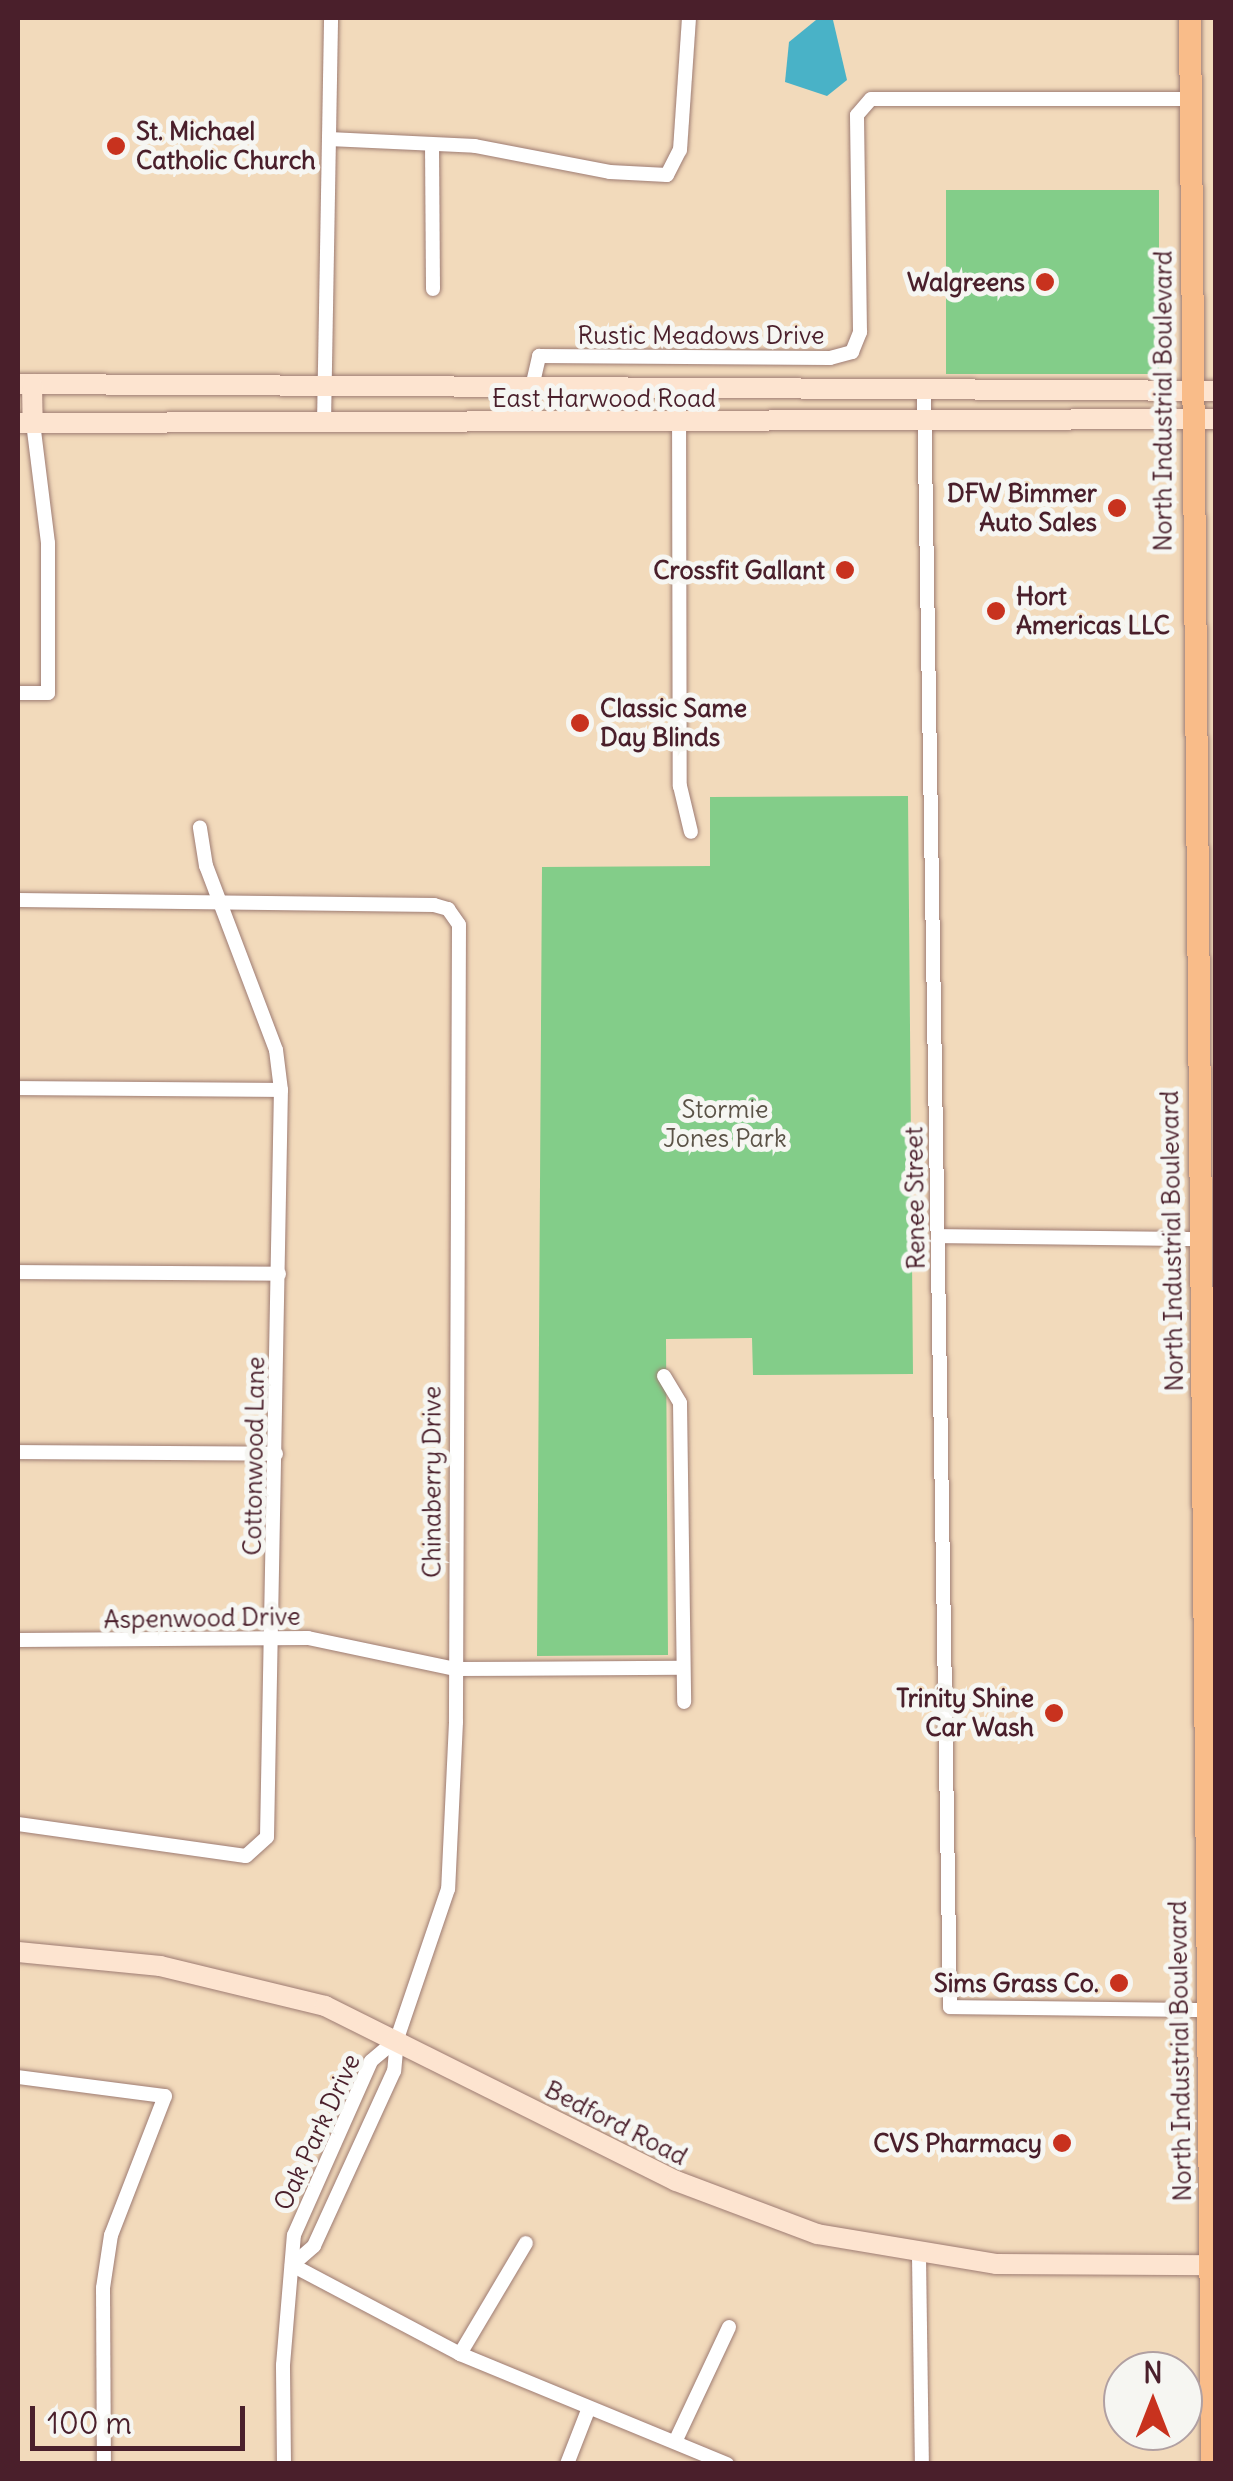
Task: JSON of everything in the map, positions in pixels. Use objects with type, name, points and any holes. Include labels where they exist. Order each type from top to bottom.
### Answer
[{"type":"main road","name":"North Industrial Boulevard","points":[[1190,18],[1190,418],[1207,1198],[1199,1239],[1213,2265],[1212,2464]]},
{"type":"main road","name":"East Harwood Road","points":[[25,384],[1216,391]]},
{"type":"main road","points":[[25,384],[25,423]]},
{"type":"main road","points":[[196,423],[198,385]]},
{"type":"main road","points":[[532,387],[532,423]]},
{"type":"main road","name":"East Harwood Road","points":[[25,423],[925,423],[1216,419]]},
{"type":"main road","name":"Bedford Road","points":[[18,1952],[114,1958],[262,1986],[397,2039],[736,2207],[817,2234],[919,2256],[996,2264],[1213,2265]]},
{"type":"street","points":[[324,423],[331,18]]},
{"type":"street","points":[[329,139],[432,145],[667,175],[680,150],[689,18]]},
{"type":"street","name":"Rustic Meadows Drive","points":[[532,387],[539,356],[830,358],[852,352],[860,332],[857,115],[871,99],[1190,100]]},
{"type":"street","points":[[432,145],[434,289]]},
{"type":"street","points":[[678,388],[680,786],[692,832]]},
{"type":"street","name":"Renee Street","points":[[924,390],[950,2007],[1208,2010]]},
{"type":"street","points":[[18,693],[48,693],[48,543],[25,423]]},
{"type":"street","name":"Cottonwood Lane","points":[[18,1824],[254,1855],[267,1837],[275,1639],[281,1090],[257,988],[206,866],[200,827]]},
{"type":"street","points":[[18,900],[220,901]]},
{"type":"street","name":"Chinaberry Drive","points":[[220,901],[434,905],[455,917],[455,1669],[448,1889],[397,2039]]},
{"type":"street","points":[[18,1088],[281,1090]]},
{"type":"street","points":[[938,1236],[1199,1239]]},
{"type":"street","points":[[18,1272],[280,1274]]},
{"type":"street","points":[[664,1376],[680,1402],[684,1702]]},
{"type":"street","points":[[18,1452],[276,1454]]},
{"type":"street","name":"Aspenwood Drive","points":[[18,1640],[308,1638],[455,1669],[684,1668]]},
{"type":"street","name":"Oak Park Drive","points":[[284,2464],[283,2365],[294,2235],[370,2061],[397,2039]]},
{"type":"street","name":"Oak Park Drive","points":[[292,2265],[314,2246],[394,2070],[397,2039]]},
{"type":"street","points":[[18,2076],[166,2096],[111,2235],[103,2288],[104,2464]]},
{"type":"street","points":[[330,2155],[352,2164]]},
{"type":"street","points":[[460,2354],[526,2243]]},
{"type":"street","points":[[919,2256],[922,2464]]},
{"type":"street","points":[[292,2265],[460,2354],[588,2410],[727,2464]]},
{"type":"street","points":[[675,2442],[728,2327]]},
{"type":"street","points":[[567,2464],[588,2410]]},
{"type":"green space","points":[[946,190],[1159,190],[1159,374],[946,374]]},
{"type":"green space","name":"Stormie Jones Park","points":[[908,796],[913,1374],[753,1375],[752,1338],[666,1339],[668,1655],[537,1656],[542,867],[710,866],[710,797]]},
{"type":"water","points":[[816,20],[833,20],[847,80],[827,96],[785,82],[789,42]]},
{"type":"place","name":"St. Michael Catholic Church","points":[[116,146]]},
{"type":"place","name":"Walgreens","points":[[1045,282]]},
{"type":"place","name":"DFW Bimmer Auto Sales","points":[[1117,508]]},
{"type":"place","name":"Crossfit Gallant","points":[[845,570]]},
{"type":"place","name":"Hort Americas LLC","points":[[996,611]]},
{"type":"place","name":"Classic Same Day Blinds","points":[[580,723]]},
{"type":"place","name":"Trinity Shine Car Wash","points":[[1054,1713]]},
{"type":"place","name":"Sims Grass Co.","points":[[1119,1983]]},
{"type":"place","name":"CVS Pharmacy","points":[[1062,2143]]}]
